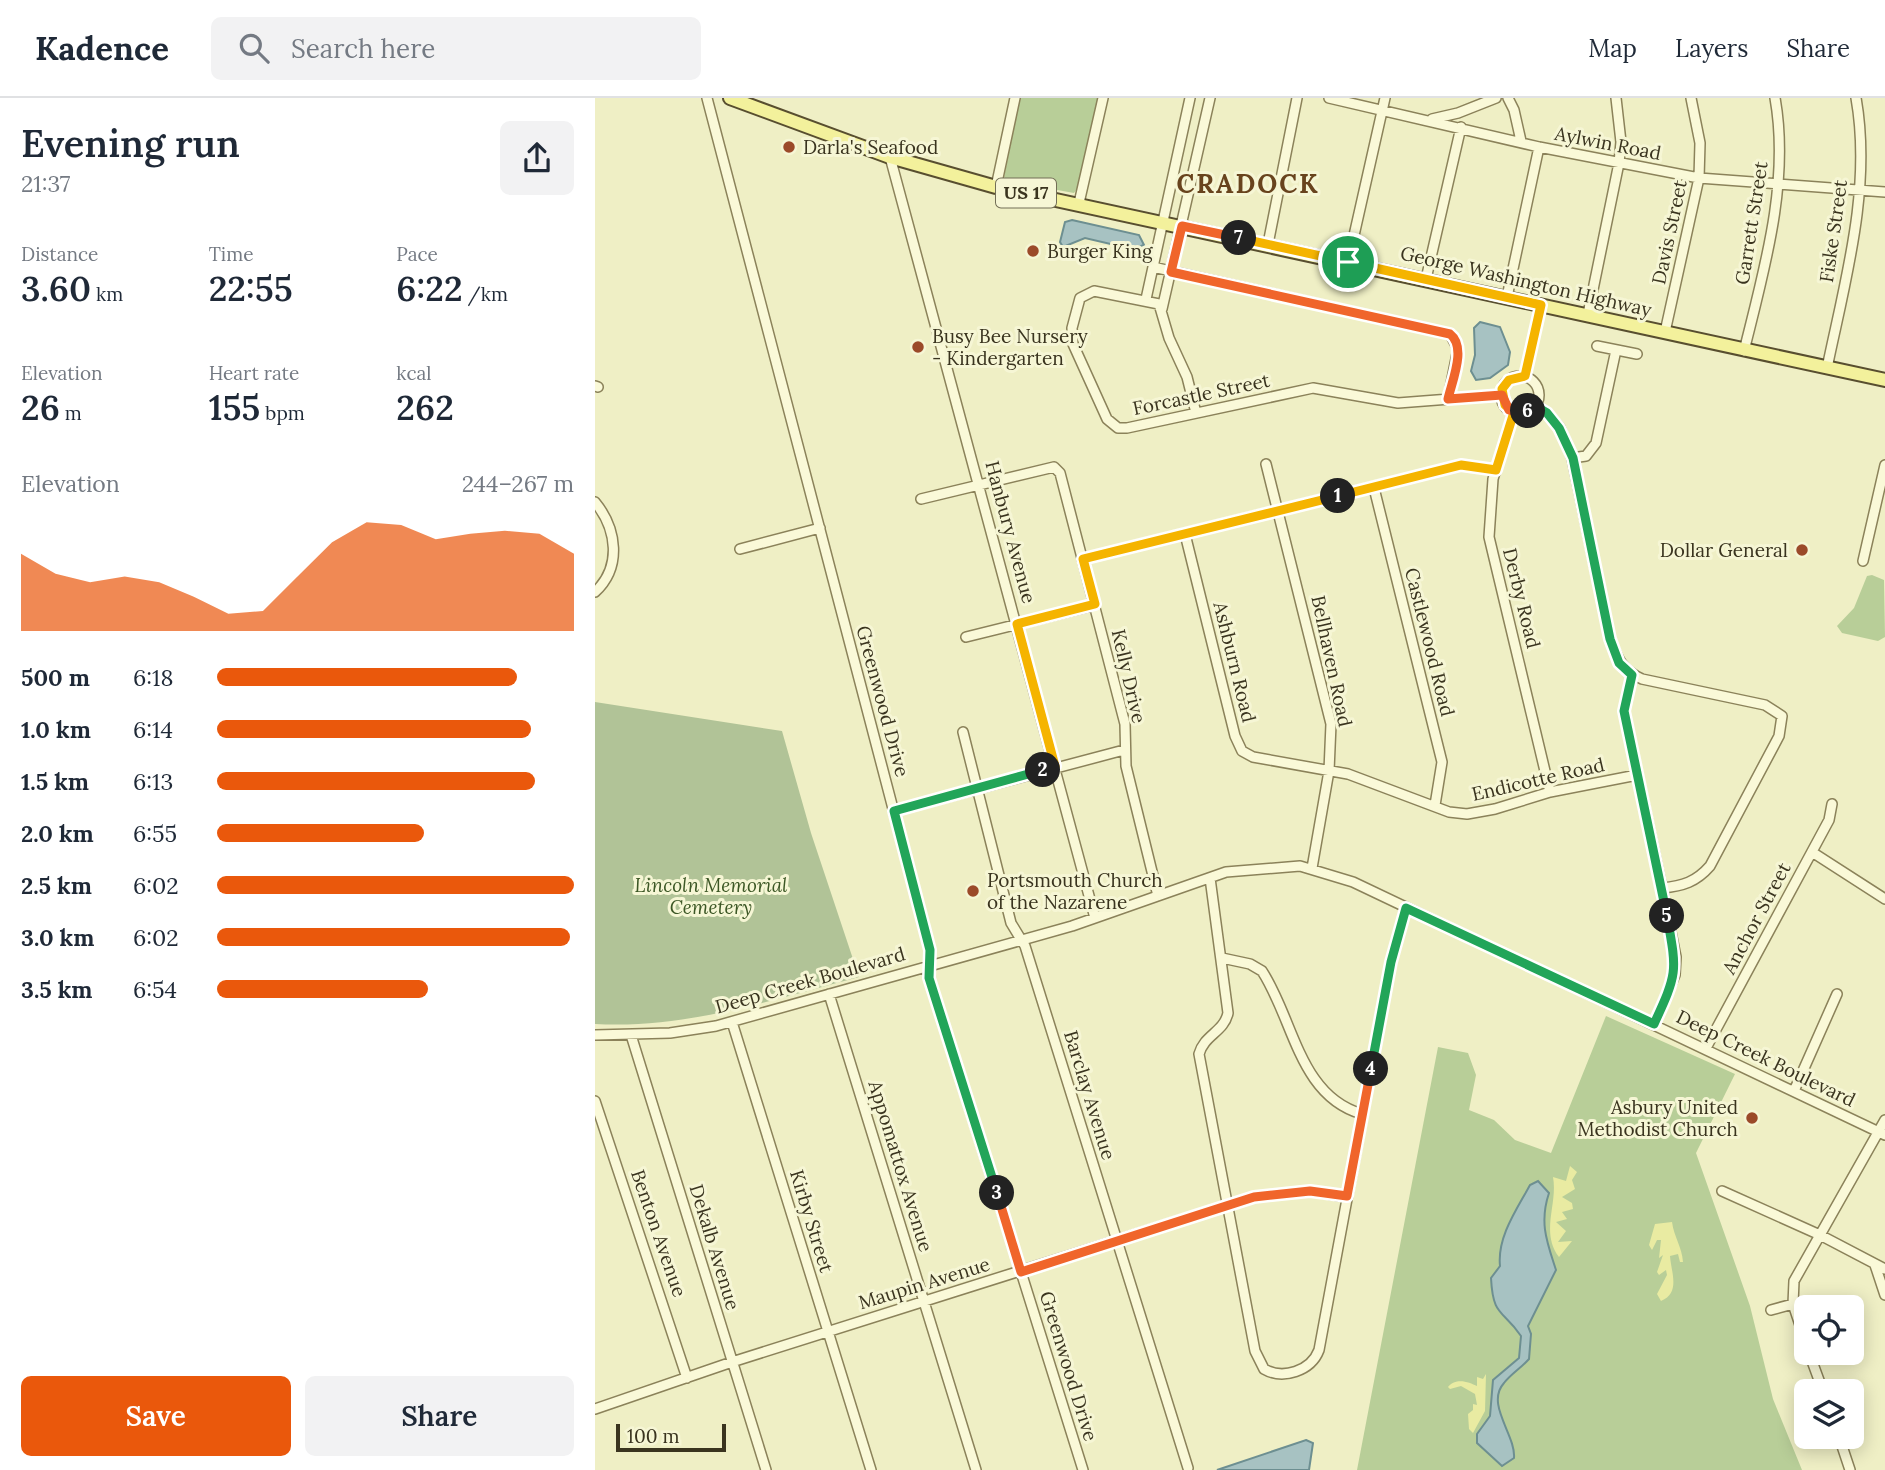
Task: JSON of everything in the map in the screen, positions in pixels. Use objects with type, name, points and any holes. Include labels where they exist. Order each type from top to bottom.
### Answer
[{"type":"main road","name":"George Washington Highway","points":[[733,98],[749,101],[890,157],[996,187],[1885,380]]},
{"type":"main road","name":"George Washington Highway","points":[[1869,378],[1885,386]]},
{"type":"street","name":"Greenwood Drive","points":[[707,98],[930,950],[929,978],[1083,1470]]},
{"type":"street","points":[[996,187],[1015,98]]},
{"type":"street","points":[[1079,203],[1103,98]]},
{"type":"street","points":[[1190,98],[1146,299],[1159,304],[1162,309],[1169,338],[1187,377],[1196,413]]},
{"type":"street","points":[[1162,309],[1210,98]]},
{"type":"street","points":[[1268,244],[1297,98]]},
{"type":"street","name":"Aylwin Road","points":[[1329,98],[1539,147],[1699,178],[1885,192]]},
{"type":"street","points":[[1348,262],[1385,98]]},
{"type":"street","points":[[1427,120],[1458,113],[1496,98]]},
{"type":"street","points":[[1508,98],[1514,110],[1521,141]]},
{"type":"street","points":[[1588,314],[1619,163],[1621,142],[1616,98]]},
{"type":"street","name":"Davis Street","points":[[1665,332],[1699,178],[1700,143],[1691,98]]},
{"type":"street","name":"Garrett Street","points":[[1744,351],[1767,259],[1780,142],[1775,98]]},
{"type":"street","name":"Fiske Street","points":[[1827,368],[1854,236],[1860,191],[1856,98]]},
{"type":"street","points":[[1426,279],[1461,127]]},
{"type":"street","points":[[1507,297],[1539,147]]},
{"type":"street","name":"Hanbury Avenue","points":[[890,157],[1095,918]]},
{"type":"street","points":[[1153,267],[1450,334],[1456,340],[1458,349],[1448,399]]},
{"type":"street","name":"Forcastle Street","points":[[1146,299],[1100,291],[1084,294],[1072,328],[1076,352],[1107,419],[1118,428],[1313,388],[1398,403],[1502,395]]},
{"type":"street","points":[[1525,376],[1541,305]]},
{"type":"street","points":[[1598,346],[1637,354]]},
{"type":"street","points":[[1573,458],[1586,456],[1597,443],[1616,350]]},
{"type":"street","points":[[1525,376],[1538,388],[1535,406],[1526,412],[1514,412],[1505,405],[1502,395],[1509,380],[1525,376]]},
{"type":"street","points":[[1535,406],[1547,413],[1559,428],[1573,458],[1610,639],[1619,663],[1632,675],[1765,705],[1782,716],[1779,736],[1710,866],[1700,877],[1682,886],[1662,888]]},
{"type":"street","name":"Derby Road","points":[[1514,412],[1496,470],[1489,512],[1489,537],[1550,792]]},
{"type":"street","name":"Bellhaven Road","points":[[1266,464],[1331,724],[1329,771],[1312,868]]},
{"type":"street","points":[[1083,559],[1461,465],[1496,470]]},
{"type":"street","points":[[1863,561],[1885,465]]},
{"type":"street","name":"Kelly Drive","points":[[980,486],[1054,467],[1060,474],[1125,724],[1124,750],[1158,896]]},
{"type":"street","points":[[921,499],[980,486]]},
{"type":"street","name":"Castlewood Road","points":[[1374,488],[1442,762],[1435,805]]},
{"type":"street","points":[[595,502],[610,526],[614,551],[605,582],[595,592]]},
{"type":"street","points":[[740,549],[820,527]]},
{"type":"street","name":"Ashburn Road","points":[[1185,534],[1235,736],[1242,751],[1253,757],[1329,771]]},
{"type":"street","points":[[966,637],[1095,604]]},
{"type":"street","points":[[1632,675],[1624,711],[1676,957],[1675,975],[1654,1024]]},
{"type":"street","name":"Barclay Avenue","points":[[963,732],[1011,923],[1025,946],[1188,1468]]},
{"type":"street","points":[[894,811],[1055,766],[1124,750]]},
{"type":"street","name":"Endicotte Road","points":[[1329,771],[1348,774],[1449,812],[1467,814],[1495,810],[1550,792],[1637,775]]},
{"type":"street","name":"Anchor Street","points":[[1706,1048],[1829,820],[1832,804]]},
{"type":"street","points":[[1812,852],[1885,899]]},
{"type":"street","name":"Deep Creek Boulevard","points":[[595,1035],[699,1030],[1095,918],[1210,878],[1248,868],[1312,868],[1353,882],[1882,1134]]},
{"type":"street","points":[[1210,878],[1228,1003],[1227,1021],[1203,1044],[1199,1054],[1258,1361],[1271,1373],[1289,1374],[1312,1363],[1319,1350],[1391,962],[1406,908]]},
{"type":"street","points":[[1221,958],[1250,964],[1262,971],[1310,1073],[1339,1105],[1362,1114]]},
{"type":"street","name":"Appomattox Avenue","points":[[829,993],[976,1470]]},
{"type":"street","points":[[1794,1091],[1837,994]]},
{"type":"street","name":"Kirby Street","points":[[732,1021],[871,1470]]},
{"type":"street","name":"Dekalb Avenue","points":[[631,1035],[766,1470]]},
{"type":"street","name":"Benton Avenue","points":[[595,1101],[688,1378]]},
{"type":"street","points":[[1794,1307],[1794,1281],[1882,1134],[1885,1120]]},
{"type":"street","name":"Maupin Avenue","points":[[595,1409],[828,1331],[1254,1197],[1292,1191],[1328,1192],[1347,1196]]},
{"type":"street","points":[[1723,1191],[1820,1235],[1885,1269]]},
{"type":"street","points":[[1875,1265],[1885,1295]]},
{"type":"street","points":[[1771,1310],[1793,1304]]},
{"type":"street","points":[[1843,1449],[1850,1470]]},
{"type":"shaded area","points":[[1020,98],[1098,98],[1074,193],[1008,181],[1004,177]]},
{"type":"shaded area","points":[[1872,575],[1884,580],[1885,637],[1878,641],[1842,633],[1837,626],[1854,608],[1867,576]]},
{"type":"shaded area","points":[[1606,1016],[1735,1074],[1696,1153],[1750,1306],[1773,1399],[1802,1470],[1357,1470],[1438,1047],[1468,1053],[1476,1075],[1469,1110],[1494,1120],[1515,1140],[1551,1153]]},
{"type":"sand","points":[[1570,1166],[1577,1172],[1572,1180],[1575,1189],[1562,1197],[1572,1203],[1573,1209],[1562,1212],[1567,1219],[1556,1222],[1566,1231],[1558,1242],[1572,1241],[1559,1257],[1553,1247],[1550,1228],[1553,1177],[1566,1181]]},
{"type":"sand","points":[[1672,1222],[1683,1262],[1680,1262],[1678,1254],[1670,1256],[1673,1287],[1671,1293],[1661,1301],[1657,1294],[1667,1275],[1666,1270],[1659,1275],[1657,1272],[1663,1255],[1659,1258],[1661,1240],[1657,1240],[1652,1250],[1649,1245],[1655,1224]]},
{"type":"sand","points":[[1486,1374],[1485,1411],[1473,1433],[1469,1429],[1468,1414],[1473,1410],[1473,1404],[1477,1405],[1475,1394],[1461,1386],[1450,1389],[1448,1387],[1459,1381],[1477,1386],[1477,1377],[1483,1379]]},
{"type":"green space","name":"Lincoln Memorial Cemetery","points":[[595,702],[782,731],[811,833],[859,977],[696,1017],[663,1022],[595,1024]]},
{"type":"water","points":[[1072,220],[1139,235],[1144,245],[1132,249],[1085,238],[1063,247],[1060,242],[1065,222]]},
{"type":"water","points":[[1480,322],[1500,327],[1510,352],[1508,365],[1490,378],[1476,380],[1471,371],[1475,355],[1474,328]]},
{"type":"water","points":[[1538,1181],[1549,1193],[1544,1223],[1556,1270],[1528,1326],[1531,1334],[1529,1359],[1499,1391],[1499,1410],[1511,1440],[1514,1458],[1502,1466],[1477,1443],[1477,1434],[1490,1416],[1493,1380],[1519,1358],[1521,1336],[1497,1307],[1491,1278],[1500,1266],[1502,1244],[1509,1224],[1530,1185]]},
{"type":"water","points":[[1306,1440],[1313,1443],[1309,1470],[1217,1470]]},
{"type":"place","name":"Darla's Seafood","points":[[789,147]]},
{"type":"place","name":"Burger King","points":[[1033,251]]},
{"type":"place","name":"Busy Bee Nursery - Kindergarten","points":[[918,347]]},
{"type":"place","name":"Dollar General","points":[[1802,550]]},
{"type":"place","name":"Portsmouth Church of the Nazarene","points":[[973,891]]},
{"type":"place","name":"Asbury United Methodist Church","points":[[1752,1118]]},
{"type":"district","name":"CRADOCK","points":[[1248,184]]},
{"type":"route","points":[[1348,262],[1182,226],[1171,272],[1446,332],[1454,336],[1458,349],[1448,399],[1502,395],[1503,401],[1505,405],[1509,410],[1514,412],[1520,413],[1535,406],[1547,413],[1559,428],[1573,458],[1610,639],[1619,663],[1632,675],[1624,711],[1676,957],[1675,975],[1654,1024],[1406,908],[1391,962],[1347,1196],[1328,1192],[1292,1191],[1254,1197],[1021,1272],[929,978],[930,950],[894,811],[960,795],[1055,766],[1017,624],[1095,604],[1083,559],[1461,465],[1476,465],[1496,470],[1514,412],[1505,405],[1502,389],[1514,377],[1525,376],[1541,305],[1348,262]]}]
